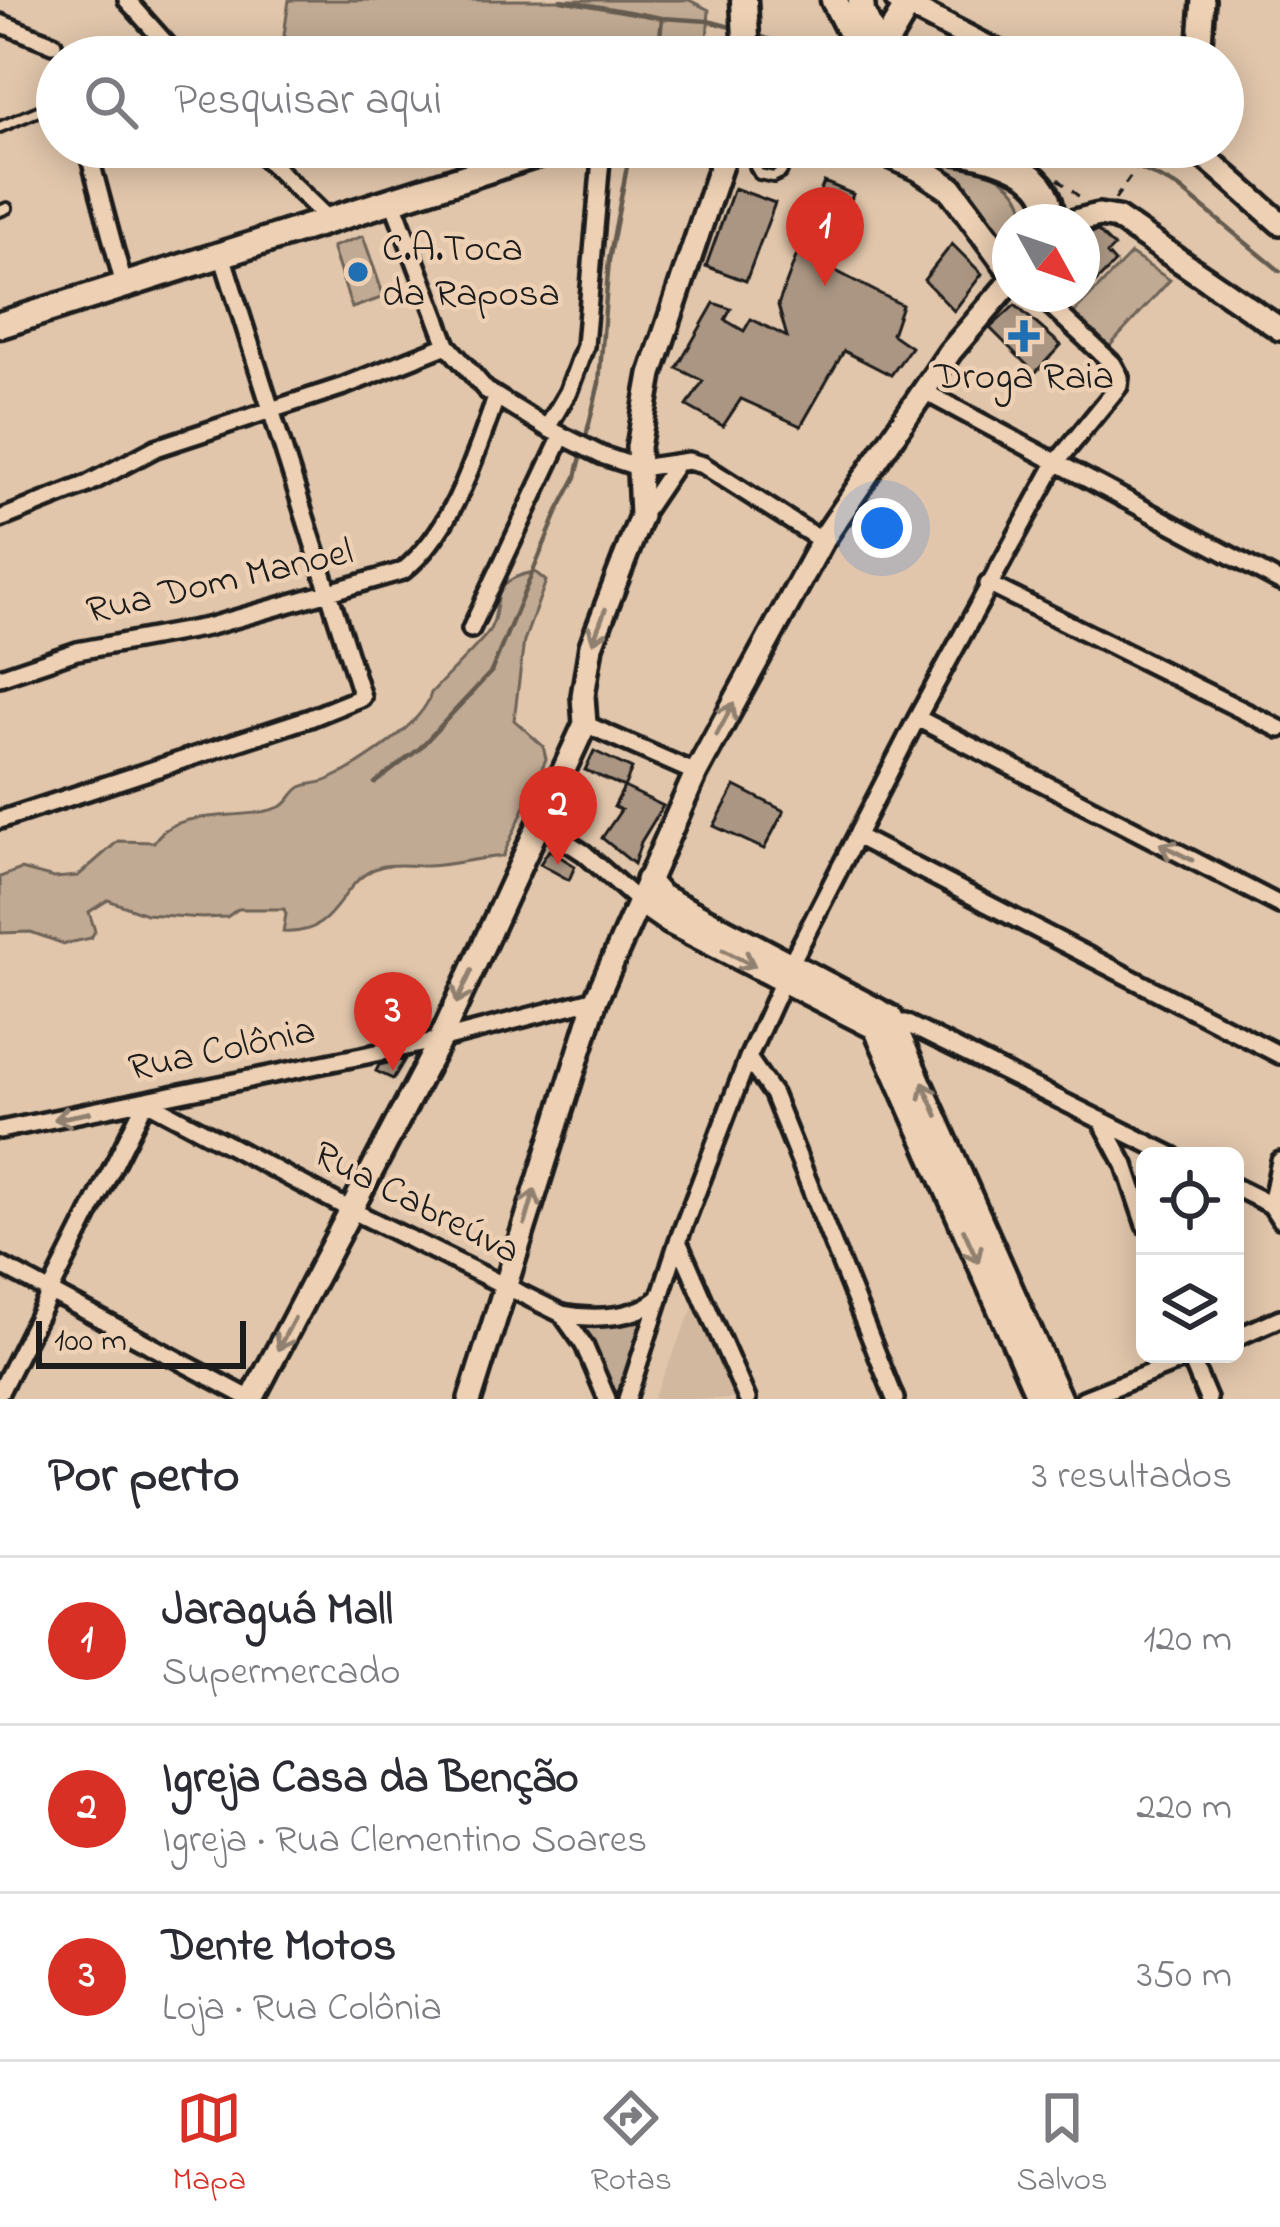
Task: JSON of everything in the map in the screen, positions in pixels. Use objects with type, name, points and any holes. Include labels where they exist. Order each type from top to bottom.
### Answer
[{"type":"main road","points":[[834,0],[859,36]]},
{"type":"main road","points":[[861,0],[867,36]]},
{"type":"main road","points":[[744,2],[746,36]]},
{"type":"main road","points":[[882,36],[904,2]]},
{"type":"main road","points":[[0,326],[496,168]]},
{"type":"main road","points":[[919,168],[951,189],[992,247]]},
{"type":"main road","points":[[1017,168],[1030,176],[1048,204]]},
{"type":"main road","points":[[984,238],[992,241]]},
{"type":"street","points":[[127,0],[159,36]]},
{"type":"street","points":[[1200,36],[1203,0]]},
{"type":"street","points":[[904,2],[968,36]]},
{"type":"street","points":[[0,23],[36,37]]},
{"type":"street","points":[[93,168],[124,285]]},
{"type":"street","points":[[276,168],[330,221]]},
{"type":"street","points":[[471,629],[560,435],[568,392],[585,346],[600,168]]},
{"type":"street","points":[[641,516],[638,447],[651,374],[719,168]]},
{"type":"street","points":[[1218,168],[1280,223]]},
{"type":"street","points":[[393,202],[447,345],[496,398],[601,455],[640,468],[704,464],[822,541]]},
{"type":"street","points":[[1100,215],[1117,218],[1280,328]]},
{"type":"street","points":[[0,820],[362,697],[223,255]]},
{"type":"street","points":[[470,1399],[596,999],[696,773],[822,541],[950,352],[992,303]]},
{"type":"street","points":[[627,1399],[678,1241],[787,971],[1056,463],[1113,395],[1120,377],[1113,364],[1057,312]]},
{"type":"street","points":[[0,519],[88,484],[156,448],[447,345]]},
{"type":"street","points":[[925,392],[1280,582]]},
{"type":"street","name":"Rua Dom Manoel","points":[[0,677],[77,651],[207,627],[403,571],[442,530],[496,398]]},
{"type":"street","points":[[0,1265],[251,1399],[440,1040],[585,724],[583,695],[591,646],[641,516],[676,464]]},
{"type":"street","points":[[988,584],[1280,729]]},
{"type":"street","points":[[917,718],[1280,905]]},
{"type":"street","points":[[585,724],[696,773]]},
{"type":"street","points":[[539,824],[642,891],[670,923],[884,1010],[896,1023],[1060,1399]]},
{"type":"street","points":[[858,837],[1280,1055]]},
{"type":"street","points":[[787,971],[874,1028],[1039,1399]]},
{"type":"street","name":"Rua Colônia","points":[[0,1130],[440,1040],[596,999]]},
{"type":"street","points":[[896,1023],[905,1022],[1156,1147]]},
{"type":"street","points":[[748,1058],[773,1094],[895,1399]]},
{"type":"street","points":[[0,1392],[146,1101]]},
{"type":"street","name":"Rua Cabreúva","points":[[146,1101],[562,1314],[586,1319],[649,1309],[663,1294]]},
{"type":"street","points":[[1101,1120],[1136,1199]]},
{"type":"street","points":[[1124,1165],[1146,1142]]},
{"type":"street","points":[[1244,1193],[1275,1212],[1280,1161]]},
{"type":"street","points":[[678,1241],[747,1399]]},
{"type":"street","points":[[562,1314],[602,1378],[607,1399]]},
{"type":"street","points":[[1244,1334],[1280,1318]]},
{"type":"street","points":[[1084,1399],[1172,1363]]},
{"type":"street","points":[[1195,1363],[1208,1399]]},
{"type":"lane","points":[[0,127],[36,112]]},
{"type":"lane","points":[[755,168],[773,177],[784,168]]},
{"type":"path","points":[[1118,196],[1138,168]]},
{"type":"shaded area","points":[[289,0],[689,0],[709,10],[707,36],[284,35]]},
{"type":"shaded area","points":[[930,168],[981,168],[1016,192],[1023,204],[992,204],[992,234]]},
{"type":"shaded area","name":"C.A.Toca da Raposa","points":[[363,236],[384,297],[352,308],[332,247]]},
{"type":"shaded area","points":[[1131,254],[1170,280],[1108,348],[1071,316],[1100,312],[1100,286]]},
{"type":"shaded area","points":[[535,572],[546,581],[524,641],[514,720],[543,746],[546,759],[503,856],[380,867],[355,883],[328,917],[302,931],[283,932],[284,909],[238,909],[227,917],[202,918],[146,914],[108,900],[89,912],[95,931],[91,938],[64,944],[31,932],[0,933],[0,877],[21,869],[54,878],[78,876],[118,841],[154,842],[178,823],[282,806],[301,787],[328,780],[371,755],[416,718],[431,693],[486,635],[501,589],[518,576]]},
{"type":"shaded area","points":[[696,1301],[739,1399],[653,1399]]},
{"type":"shaded area","points":[[646,1316],[619,1398],[579,1324]]},
{"type":"building","points":[[824,182],[853,194],[828,267],[902,305],[892,334],[911,347],[891,375],[844,351],[801,426],[741,399],[723,426],[687,406],[703,381],[677,368],[714,303],[731,309],[725,320],[744,331],[751,319],[787,337],[778,305]]},
{"type":"building","points":[[734,188],[775,203],[746,281],[706,266]]},
{"type":"building","points":[[1100,233],[1114,247],[1107,254],[1115,263],[1100,278]]},
{"type":"building","points":[[952,244],[982,274],[954,311],[924,280]]},
{"type":"building","name":"Droga Raia","points":[[1007,312],[1023,312],[1061,345],[1035,373],[990,328]]},
{"type":"building","points":[[594,751],[632,769],[624,787],[585,770]]},
{"type":"building","points":[[735,786],[784,811],[764,849],[714,826]]},
{"type":"building","points":[[624,787],[663,806],[634,864],[602,838],[621,810],[614,807]]},
{"type":"building","points":[[549,850],[575,866],[569,880],[540,864]]},
{"type":"building","points":[[405,1059],[393,1079],[376,1071],[379,1065]]},
{"type":"waterway","points":[[561,0],[738,29]]},
{"type":"waterway","points":[[660,36],[662,18]]},
{"type":"waterway","points":[[755,34],[760,36]]},
{"type":"waterway","points":[[375,783],[419,749],[491,672],[576,477],[599,383],[609,260],[627,168]]},
{"type":"waterway","points":[[1140,168],[1178,187],[1280,271]]},
{"type":"place","name":"C.A.Toca da Raposa","points":[[358,272]]},
{"type":"place","name":"Jaraguá Mall","points":[[825,286]]},
{"type":"place","name":"Droga Raia","points":[[1024,336]]},
{"type":"place","name":"Igreja Casa da Benção","points":[[558,865]]},
{"type":"place","name":"Dente Motos","points":[[393,1071]]}]
